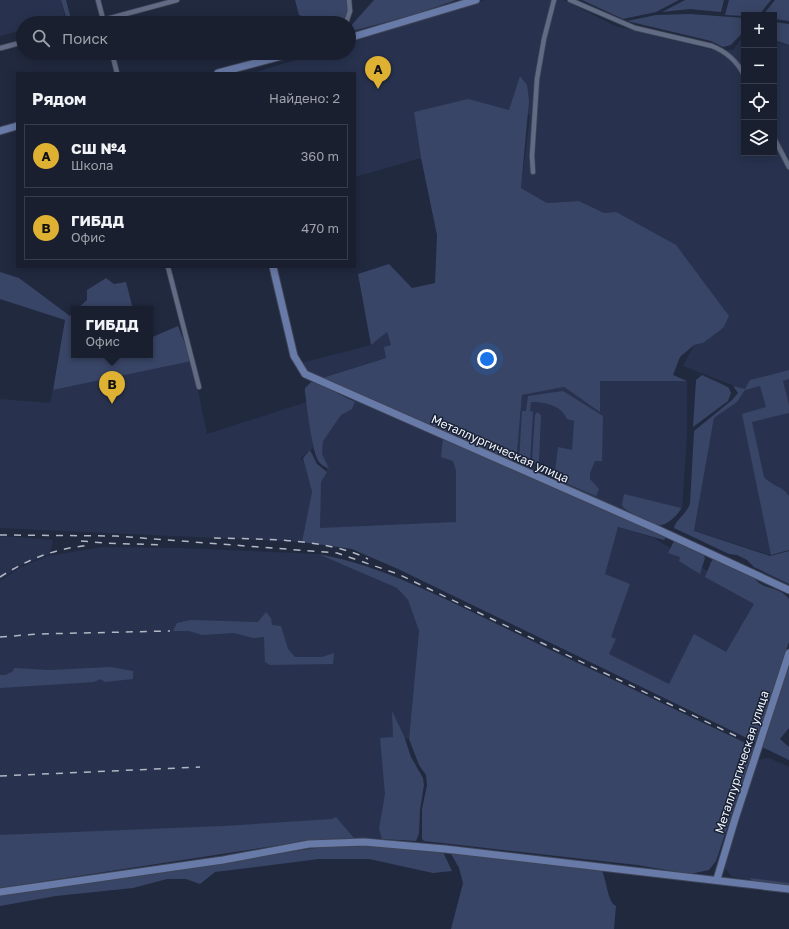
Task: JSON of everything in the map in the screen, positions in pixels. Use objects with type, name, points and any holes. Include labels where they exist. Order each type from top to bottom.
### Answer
[{"type":"street","points":[[98,0],[103,16]]},
{"type":"street","points":[[121,16],[177,0]]},
{"type":"street","points":[[348,0],[350,11],[348,16]]},
{"type":"street","points":[[356,36],[476,0]]},
{"type":"street","points":[[533,172],[532,156],[537,79],[544,39],[554,0]]},
{"type":"street","points":[[570,0],[635,28],[712,46],[724,51],[732,58],[741,71]]},
{"type":"street","points":[[1,48],[16,44]]},
{"type":"street","points":[[114,60],[117,72]]},
{"type":"street","points":[[227,72],[269,60]]},
{"type":"street","points":[[0,127],[15,127]]},
{"type":"street","points":[[0,131],[15,127]]},
{"type":"street","points":[[777,144],[789,167]]},
{"type":"street","points":[[168,268],[199,387]]},
{"type":"street","name":"Металлургическая улица","points":[[273,268],[294,356],[305,374],[659,530],[789,590]]},
{"type":"street","name":"Металлургическая улица","points":[[718,879],[735,820],[789,653]]},
{"type":"street","points":[[0,892],[224,860],[309,844],[364,842],[445,849],[718,879],[789,889]]},
{"type":"shaded area","points":[[0,0],[61,0],[65,16],[16,16],[16,32],[0,36]]},
{"type":"shaded area","points":[[61,0],[66,0],[70,16],[66,16]]},
{"type":"shaded area","points":[[295,0],[347,0],[347,16],[299,15]]},
{"type":"shaded area","points":[[374,0],[456,0],[416,14],[356,30],[356,20]]},
{"type":"shaded area","points":[[485,0],[564,0],[615,26],[717,51],[733,50],[741,39],[741,156],[777,156],[777,42],[789,46],[789,370],[750,380],[746,389],[789,379],[789,550],[770,555],[694,531],[714,418],[737,402],[745,390],[683,366],[694,345],[703,343],[616,212],[604,213],[579,201],[547,203],[521,188],[530,115],[468,100],[414,112],[421,158],[356,177],[356,72],[256,72],[295,60],[356,60],[356,41]]},
{"type":"shaded area","points":[[582,0],[679,0],[656,12],[623,19]]},
{"type":"shaded area","points":[[685,0],[724,0],[721,12],[690,9],[662,12]]},
{"type":"shaded area","points":[[729,0],[771,0],[761,12],[741,12],[741,16],[725,15]]},
{"type":"shaded area","points":[[775,0],[789,0],[789,21],[777,19],[777,12],[765,12]]},
{"type":"shaded area","points":[[690,14],[741,18],[741,34],[731,45],[723,47],[711,41],[627,21],[656,15]]},
{"type":"shaded area","points":[[777,22],[789,24],[789,45],[777,41]]},
{"type":"shaded area","points":[[520,76],[527,85],[529,101],[521,188],[547,203],[579,201],[604,213],[616,212],[676,245],[729,316],[723,328],[703,343],[694,345],[680,357],[673,375],[687,381],[600,381],[600,412],[564,387],[522,395],[516,464],[322,378],[386,358],[384,347],[391,345],[387,332],[371,345],[358,274],[389,264],[412,288],[435,283],[437,235],[421,158],[414,112],[468,99],[509,110]]},
{"type":"shaded area","points":[[0,272],[19,278],[70,316],[71,315],[71,358],[153,358],[153,337],[178,326],[192,361],[53,390],[65,320],[0,299]]},
{"type":"shaded area","points":[[106,278],[114,284],[126,282],[132,306],[80,306],[87,300],[87,290]]},
{"type":"shaded area","points":[[387,332],[391,345],[386,358],[321,378],[307,372],[301,363],[371,345]]},
{"type":"shaded area","points":[[192,361],[207,434],[307,402],[313,448],[301,458],[304,462],[312,492],[302,542],[0,528],[0,399],[50,403],[53,390]]},
{"type":"shaded area","points":[[789,370],[789,379],[783,381],[789,405],[789,413],[752,422],[764,477],[784,490],[789,496],[789,550],[771,555],[742,414],[766,407],[760,386],[745,390],[737,402],[714,418],[694,531],[770,556],[789,551],[789,584],[754,567],[747,560],[737,555],[729,554],[674,528],[690,504],[694,431],[732,400],[738,393],[733,386],[745,389],[750,380]]},
{"type":"shaded area","points":[[702,375],[726,386],[729,388],[731,393],[728,401],[693,427],[696,380]]},
{"type":"shaded area","points":[[600,381],[687,381],[687,433],[682,509],[675,517],[664,525],[660,526],[516,464],[522,395],[564,387],[600,411]]},
{"type":"shaded area","points":[[311,382],[317,383],[355,402],[352,409],[341,415],[323,441],[322,454],[329,469],[322,465],[316,457],[312,440],[305,392],[305,388]]},
{"type":"shaded area","points":[[563,391],[603,416],[602,461],[595,461],[590,473],[590,479],[599,489],[596,496],[556,479],[555,471],[558,447],[572,450],[574,421],[567,419],[557,407],[531,402],[530,411],[533,412],[530,463],[519,462],[522,411],[526,411],[528,396]]},
{"type":"shaded area","points":[[352,399],[445,439],[443,456],[454,460],[457,469],[457,524],[319,529],[320,482],[328,468],[321,454],[321,442]]},
{"type":"shaded area","points":[[537,412],[541,415],[539,461],[534,464],[532,462],[535,415]]},
{"type":"shaded area","points":[[443,439],[666,537],[664,540],[618,527],[605,574],[630,584],[611,637],[616,639],[609,654],[669,684],[694,634],[726,652],[754,604],[705,577],[714,558],[753,576],[756,581],[761,584],[785,595],[789,599],[789,642],[755,742],[398,569],[352,549],[302,542],[312,492],[303,458],[310,450],[317,464],[327,472],[321,482],[320,528],[456,522],[456,470],[453,461],[441,457]]},
{"type":"shaded area","points":[[624,494],[681,508],[672,520],[665,524],[658,525],[624,508],[622,505]]},
{"type":"shaded area","points":[[618,527],[654,538],[758,602],[726,658],[671,688],[598,652],[624,582],[604,574]]},
{"type":"shaded area","points":[[0,536],[53,540],[50,554],[22,565],[0,580]]},
{"type":"shaded area","points":[[674,541],[703,554],[705,558],[700,574],[679,561],[680,557],[668,553]]},
{"type":"shaded area","points":[[102,547],[180,548],[318,554],[397,588],[408,600],[419,631],[409,739],[393,738],[382,839],[354,838],[341,823],[0,846],[0,581],[21,567],[48,556]]},
{"type":"shaded area","points":[[318,554],[365,566],[412,584],[754,747],[716,861],[709,870],[690,874],[637,865],[424,841],[422,839],[422,809],[427,785],[426,775],[419,765],[409,739],[419,631],[408,600],[397,588]]},
{"type":"shaded area","points":[[266,612],[271,618],[272,625],[281,626],[288,649],[295,657],[322,657],[334,653],[333,664],[270,665],[265,662],[264,637],[253,638],[234,633],[202,635],[189,631],[173,631],[177,623],[191,620],[258,622]]},
{"type":"shaded area","points":[[789,661],[789,728],[780,739],[789,747],[789,760],[760,746]]},
{"type":"shaded area","points":[[111,667],[133,671],[133,679],[105,682],[100,679],[94,682],[0,688],[0,675],[6,675],[13,671],[14,668],[48,670]]},
{"type":"shaded area","points":[[392,711],[404,736],[411,757],[423,778],[424,785],[420,810],[419,834],[416,841],[382,839],[379,829],[385,794],[380,738],[393,737]]},
{"type":"shaded area","points":[[769,758],[789,767],[789,885],[732,877],[724,867],[756,760]]},
{"type":"shaded area","points":[[336,817],[354,838],[306,841],[0,888],[0,835],[224,826],[332,819]]},
{"type":"shaded area","points":[[366,846],[443,852],[452,871],[433,873],[369,859],[319,859],[215,872],[200,884],[186,879],[167,879],[133,888],[56,896],[0,906],[0,894],[323,847]]},
{"type":"shaded area","points":[[450,852],[601,869],[611,900],[616,906],[614,929],[451,929],[463,883],[459,868]]},
{"type":"shaded area","points":[[750,878],[789,883],[789,886],[752,881]]},
{"type":"railway","points":[[0,535],[116,536],[337,553],[398,574],[736,736]]},
{"type":"railway","points":[[214,538],[313,543],[351,552],[368,559]]},
{"type":"railway","points":[[81,541],[163,545]]},
{"type":"railway","points":[[0,577],[43,555],[65,549],[90,545]]},
{"type":"railway","points":[[0,637],[38,634],[170,631]]},
{"type":"railway","points":[[0,776],[200,767]]},
{"type":"place","name":"СШ №4","points":[[378,89]]},
{"type":"place","name":"ГИБДД","points":[[112,404]]}]
